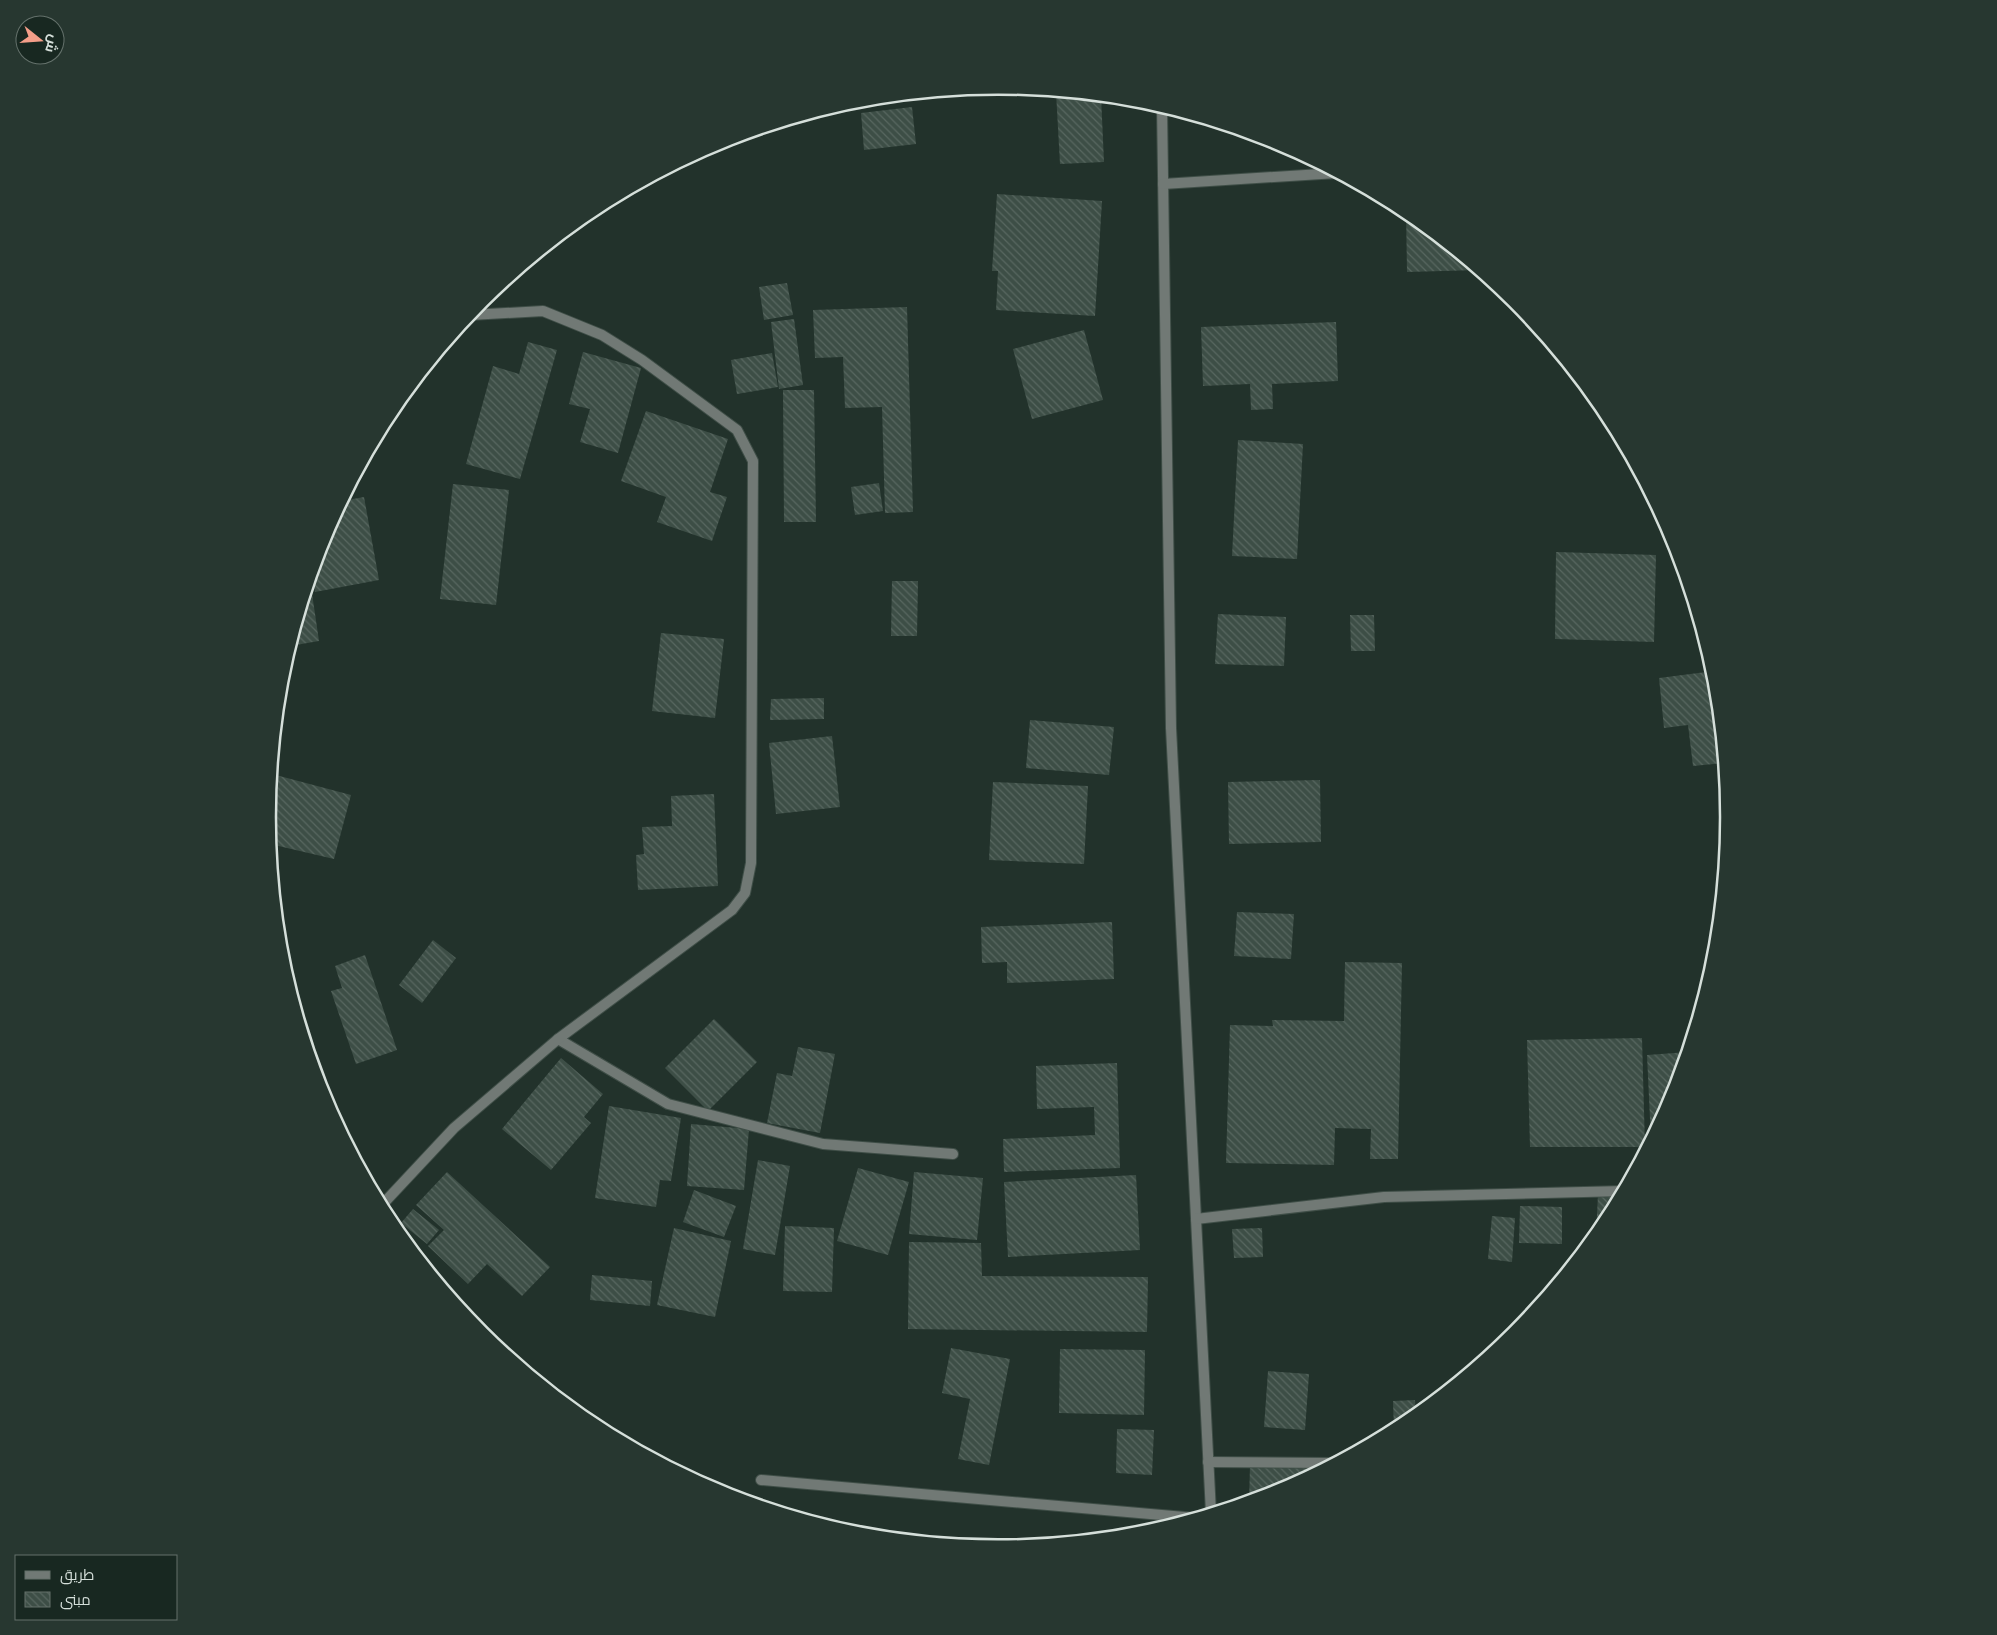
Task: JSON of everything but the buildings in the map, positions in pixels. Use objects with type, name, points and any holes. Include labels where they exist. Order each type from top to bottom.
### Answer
[{"type":"street","points":[[1162,115],[1171,728],[1211,1508]]},
{"type":"street","points":[[1163,184],[1325,174]]},
{"type":"street","points":[[386,1200],[454,1128],[558,1039],[732,910],[746,893],[751,863],[753,461],[737,430],[642,360],[602,335],[543,311],[482,314]]},
{"type":"street","points":[[558,1039],[668,1104],[823,1144],[953,1154]]},
{"type":"street","points":[[1196,1219],[1384,1197],[1617,1190]]},
{"type":"street","points":[[1208,1462],[1322,1463]]},
{"type":"street","points":[[761,1480],[1179,1516]]}]
